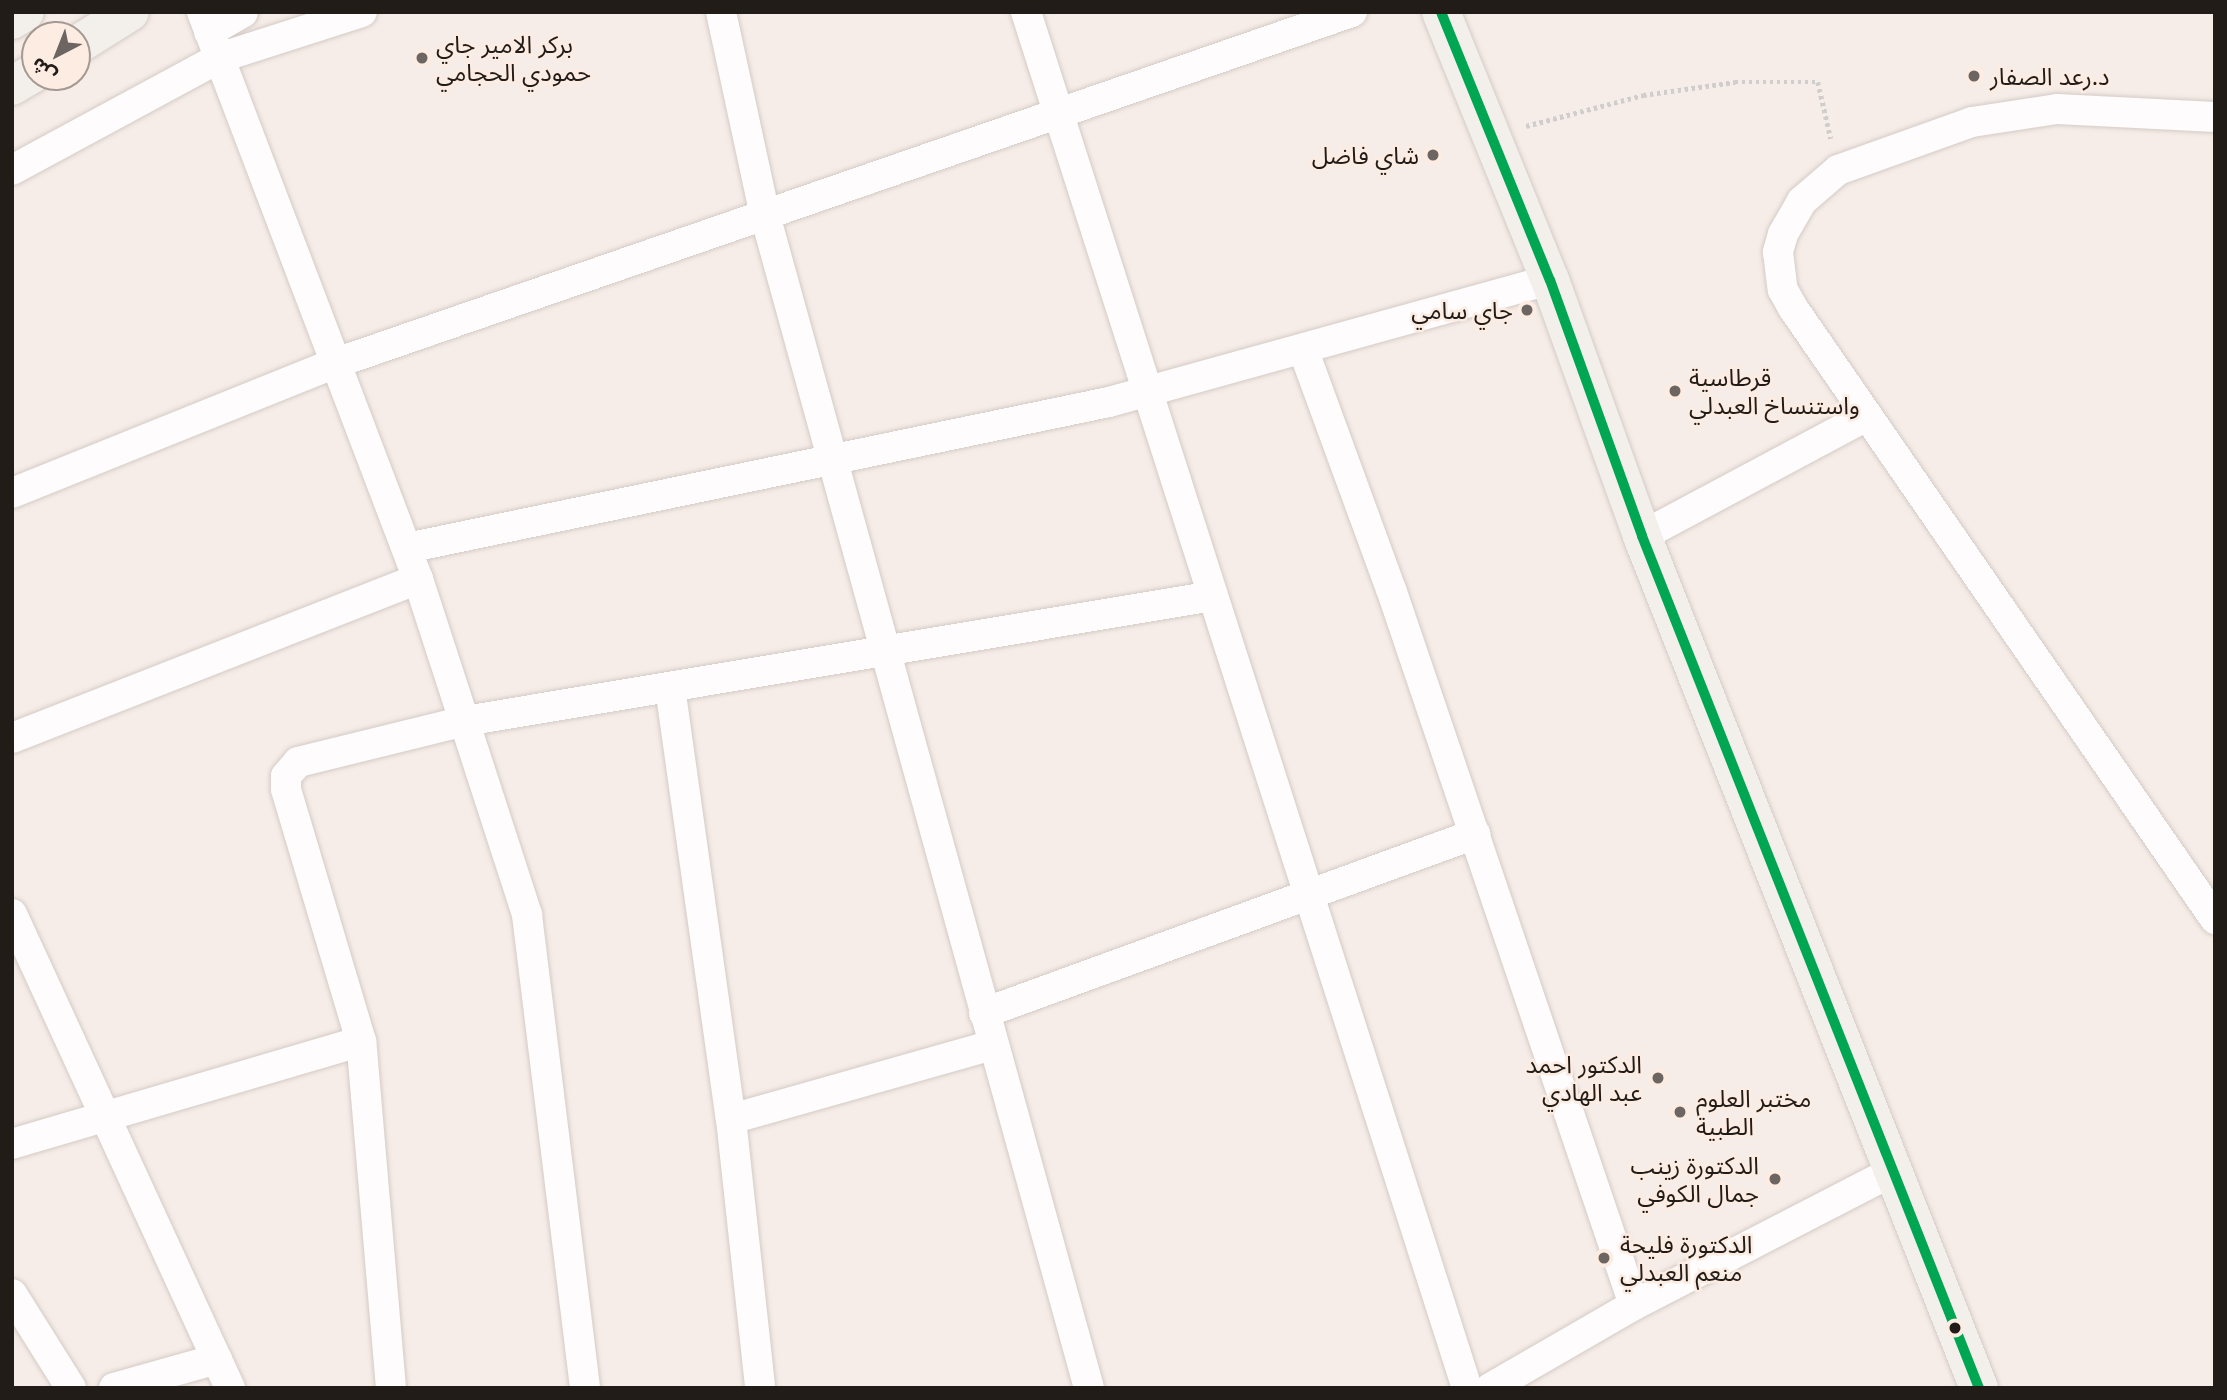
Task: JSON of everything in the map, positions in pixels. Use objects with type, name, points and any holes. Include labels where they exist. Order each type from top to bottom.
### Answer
[{"type":"main road","points":[[12,20],[25,12]]},
{"type":"main road","points":[[91,37],[130,12]]},
{"type":"main road","points":[[1441,12],[1550,280],[1642,536],[1979,1388]]},
{"type":"street","points":[[12,170],[243,12]]},
{"type":"street","points":[[210,34],[362,12]]},
{"type":"street","points":[[720,12],[765,215],[882,651],[1089,1388]]},
{"type":"street","points":[[1026,12],[1467,1388]]},
{"type":"street","points":[[12,493],[336,363],[1352,12]]},
{"type":"street","points":[[210,34],[407,548],[466,721],[527,915],[585,1388]]},
{"type":"street","points":[[2215,117],[2057,109],[1972,122],[1838,170],[1814,187],[1791,217],[1780,243],[1779,270],[1793,308],[2215,919]]},
{"type":"street","points":[[407,548],[1147,391],[1550,280]]},
{"type":"street","points":[[1303,349],[1475,834],[1634,1305]]},
{"type":"street","points":[[1642,536],[1867,416]]},
{"type":"street","points":[[12,738],[418,579]]},
{"type":"street","points":[[391,1388],[360,1041],[286,789],[286,776],[298,762],[466,721],[1213,596]]},
{"type":"street","points":[[670,687],[731,1119],[760,1388]]},
{"type":"street","points":[[984,1013],[1310,897],[1475,834]]},
{"type":"street","points":[[12,914],[230,1388]]},
{"type":"street","points":[[12,1144],[360,1041]]},
{"type":"street","points":[[731,1119],[993,1045]]},
{"type":"street","points":[[1490,1388],[1634,1305],[1894,1171]]},
{"type":"street","points":[[12,1294],[71,1388]]},
{"type":"street","points":[[114,1388],[217,1359]]},
{"type":"path","points":[[1491,135],[1643,95],[1735,82],[1818,82],[1838,170]]},
{"type":"transit line","points":[[1441,12],[1550,280],[1642,536],[1979,1388]]},
{"type":"place","name":"بركر الامير جاي حمودي الحجامي","points":[[422,58]]},
{"type":"place","name":"د.رعد الصفار","points":[[1974,76]]},
{"type":"place","name":"شاي فاضل","points":[[1433,155]]},
{"type":"place","name":"جاي سامي","points":[[1527,310]]},
{"type":"place","name":"قرطاسية واستنساخ العبدلي","points":[[1675,391]]},
{"type":"place","name":"الدكتور احمد عبد الهادي","points":[[1658,1078]]},
{"type":"place","name":"مختبر العلوم الطبية","points":[[1680,1112]]},
{"type":"place","name":"الدكتورة زينب جمال الكوفي","points":[[1775,1179]]},
{"type":"place","name":"الدكتورة فليحة منعم العبدلي","points":[[1604,1258]]}]
